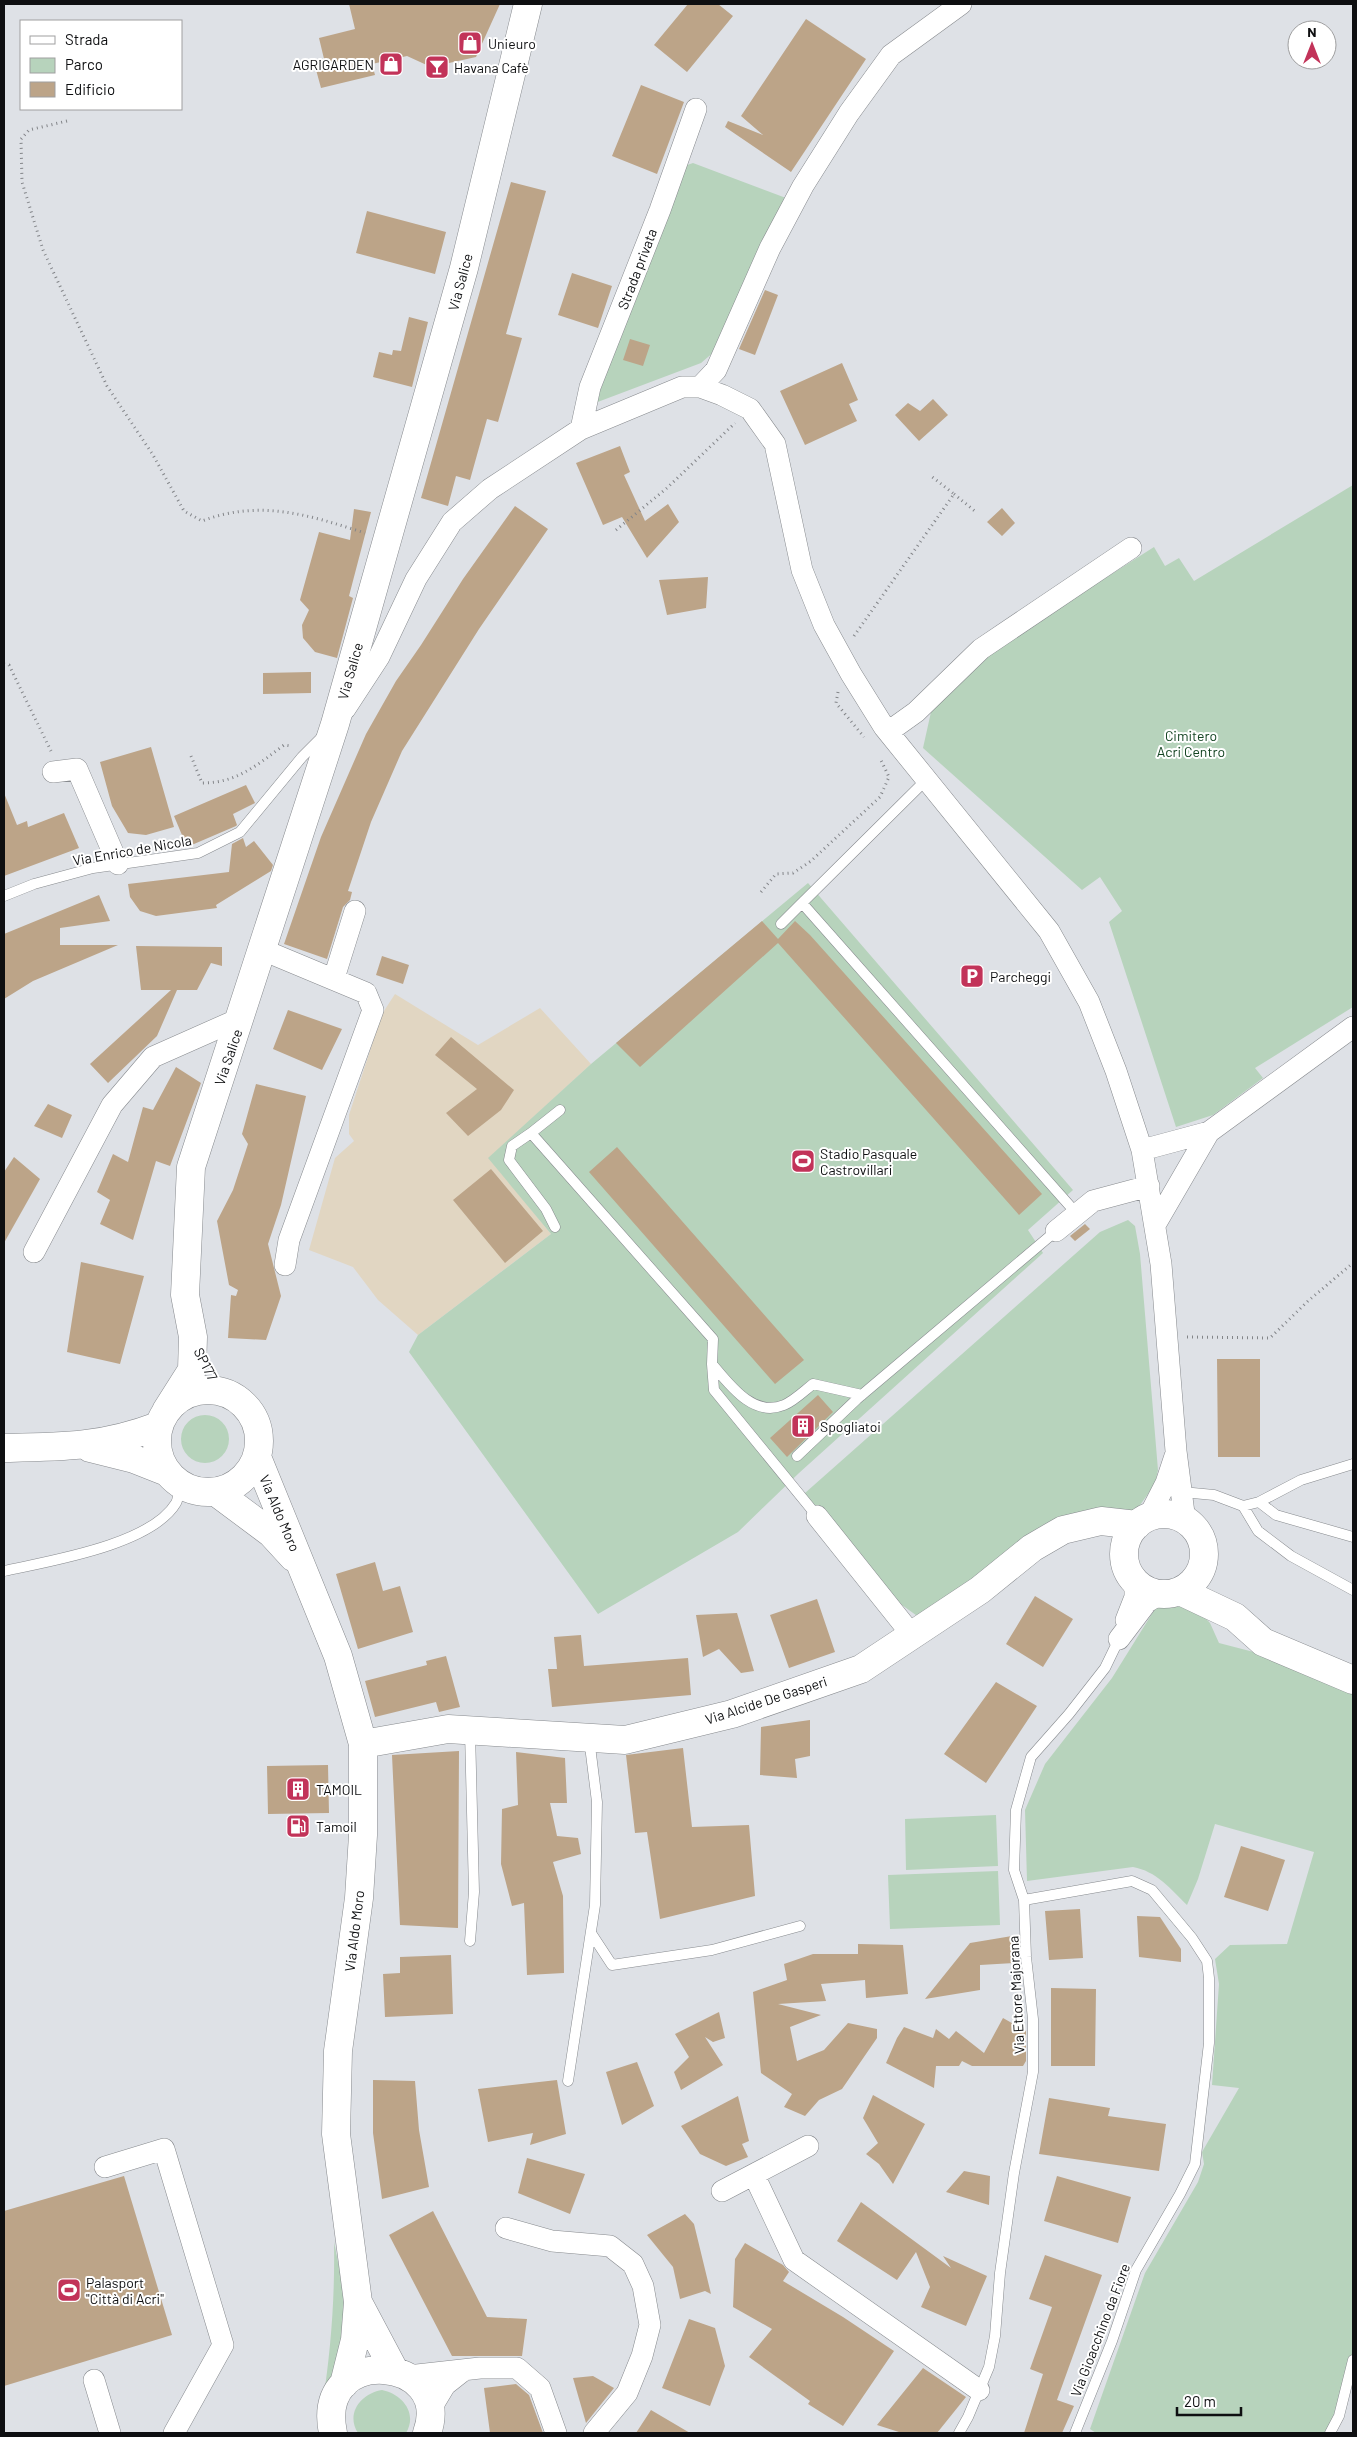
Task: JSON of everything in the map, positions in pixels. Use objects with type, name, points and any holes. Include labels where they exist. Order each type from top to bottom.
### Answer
[{"type":"main road","name":"Via Salice","points":[[192,1337],[185,1295],[191,1167],[335,724],[464,268],[530,5]]},
{"type":"main road","name":"SP177","points":[[192,1337],[220,1391]]},
{"type":"main road","points":[[173,1478],[159,1458],[156,1442],[162,1419],[192,1370],[192,1337]]},
{"type":"main road","points":[[4,1448],[81,1446],[128,1438],[162,1419],[176,1400],[190,1392],[205,1389],[220,1391],[239,1400],[253,1416],[259,1436],[257,1457],[251,1470],[230,1488],[216,1492],[197,1491],[134,1459],[81,1446]]},
{"type":"main road","name":"Via Aldo Moro","points":[[257,1457],[304,1568],[338,1656],[363,1744],[363,1835],[356,1925],[338,2051],[336,2134],[358,2302],[355,2340],[344,2384],[332,2408],[333,2433]]},
{"type":"main road","name":"Via Aldo Moro","points":[[216,1492],[271,1533],[304,1568]]},
{"type":"main road","points":[[1235,1617],[1170,1592],[1142,1588],[1135,1582],[1128,1571],[1124,1559],[1137,1529],[1160,1515],[1173,1516],[1185,1521],[1195,1530],[1202,1542],[1204,1555],[1215,1582],[1235,1617],[1263,1642],[1353,1680]]},
{"type":"main road","name":"Via Alcide De Gasperi","points":[[363,1744],[448,1729],[625,1740],[732,1714],[861,1669],[980,1590],[1032,1548],[1062,1530],[1098,1536],[1137,1529]]},
{"type":"main road","points":[[1170,1592],[1197,1577],[1202,1567],[1204,1555]]},
{"type":"main road","name":"Via Aldo Moro","points":[[358,2302],[401,2373],[422,2390],[432,2426]]},
{"type":"main road","points":[[344,2384],[354,2376],[367,2370],[380,2368],[401,2373]]},
{"type":"street","points":[[700,387],[716,370],[770,248],[803,186],[849,113],[891,55],[961,4]]},
{"type":"street","name":"Strada privata","points":[[581,429],[590,387],[660,210],[696,109]]},
{"type":"street","points":[[335,724],[379,657],[416,579],[452,522],[490,489],[581,429],[682,387],[700,387],[722,395],[750,409],[775,444],[802,570],[824,626],[840,655],[888,732],[1049,931],[1089,1002],[1116,1071],[1142,1150],[1156,1225],[1169,1337],[1176,1451],[1185,1521]]},
{"type":"street","points":[[888,732],[916,712],[981,649],[1131,548]]},
{"type":"street","points":[[58,772],[77,769],[118,864]]},
{"type":"street","points":[[334,978],[356,911]]},
{"type":"street","points":[[263,950],[334,978],[366,993],[373,1010],[291,1232],[286,1265]]},
{"type":"street","points":[[34,1252],[112,1105],[153,1057],[241,1018]]},
{"type":"street","points":[[1142,1150],[1209,1132],[1353,1027]]},
{"type":"street","points":[[1156,1225],[1209,1132]]},
{"type":"street","points":[[1056,1232],[1092,1201],[1149,1186]]},
{"type":"street","points":[[1137,1529],[1166,1483],[1176,1451]]},
{"type":"street","points":[[816,1516],[912,1635]]},
{"type":"street","points":[[1120,1639],[1135,1597],[1135,1582]]},
{"type":"street","points":[[1120,1639],[1147,1602],[1170,1592]]},
{"type":"street","points":[[722,2191],[808,2146]]},
{"type":"street","points":[[104,2167],[164,2149],[223,2345],[174,2433]]},
{"type":"street","points":[[754,2175],[794,2260],[979,2390]]},
{"type":"street","points":[[506,2228],[552,2241],[610,2246],[633,2264],[644,2286],[650,2325],[642,2356],[627,2392],[594,2433]]},
{"type":"street","points":[[401,2373],[517,2368],[540,2388],[556,2433]]},
{"type":"street","points":[[432,2426],[445,2385],[464,2370]]},
{"type":"street","points":[[94,2380],[110,2433]]},
{"type":"lane","name":"Via Enrico de Nicola","points":[[4,896],[34,884],[93,868],[198,853],[240,832],[312,747],[335,724]]},
{"type":"lane","points":[[781,924],[925,780]]},
{"type":"lane","points":[[802,903],[1077,1214]]},
{"type":"lane","points":[[555,1227],[546,1209],[509,1160],[512,1146],[560,1110]]},
{"type":"lane","points":[[531,1133],[713,1340],[714,1390],[816,1516]]},
{"type":"lane","points":[[797,1456],[862,1395],[1056,1232]]},
{"type":"lane","points":[[712,1364],[740,1397],[769,1409],[785,1405],[813,1384],[862,1395]]},
{"type":"lane","points":[[1182,1492],[1214,1495],[1244,1506],[1259,1502],[1301,1480],[1353,1464]]},
{"type":"lane","points":[[4,1571],[72,1557],[106,1547],[140,1532],[164,1516],[177,1501],[173,1478]]},
{"type":"lane","points":[[1259,1502],[1276,1515],[1353,1537]]},
{"type":"lane","points":[[1244,1506],[1258,1532],[1291,1556],[1353,1590]]},
{"type":"lane","name":"Via Ettore Majorana","points":[[959,2433],[989,2367],[995,2336],[1000,2273],[1013,2182],[1033,2072],[1033,2019],[1026,1957],[1024,1900],[1014,1870],[1016,1810],[1031,1757],[1069,1714],[1105,1668],[1120,1639]]},
{"type":"lane","points":[[470,1730],[474,1892],[470,1941]]},
{"type":"lane","points":[[568,2081],[595,1905],[597,1802],[589,1737]]},
{"type":"lane","name":"Via Gioacchino da Fiore","points":[[1024,1900],[1132,1881],[1152,1890],[1192,1938],[1207,1961],[1209,1978],[1209,2043],[1195,2164],[1136,2270],[1112,2341],[1075,2433]]},
{"type":"lane","points":[[591,1933],[612,1965],[712,1950],[800,1926]]},
{"type":"lane","points":[[1330,2433],[1339,2416],[1353,2360]]},
{"type":"path","points":[[67,121],[29,130],[21,139],[22,182],[44,250],[107,386],[153,455],[184,511],[202,521],[215,516],[256,508],[309,515],[387,540]]},
{"type":"path","points":[[616,530],[667,488],[750,409]]},
{"type":"path","points":[[931,476],[976,512]]},
{"type":"path","points":[[840,655],[954,494]]},
{"type":"path","points":[[4,664],[9,665],[58,772]]},
{"type":"path","points":[[854,678],[838,692],[836,703],[867,741]]},
{"type":"path","points":[[191,756],[202,783],[221,783],[246,772],[284,745],[312,747]]},
{"type":"path","points":[[761,892],[776,874],[793,873],[811,861],[880,797],[889,777],[878,756]]},
{"type":"path","points":[[1169,1337],[1270,1338],[1308,1301],[1353,1262]]},
{"type":"shaded area","points":[[395,994],[478,1045],[540,1008],[591,1064],[489,1158],[551,1234],[418,1335],[378,1300],[353,1267],[309,1250],[335,1158],[354,1141],[349,1134],[349,1115],[382,1014]]},
{"type":"green space","points":[[693,163],[786,198],[715,351],[701,363],[595,403],[640,289],[684,166]]},
{"type":"green space","name":"Cimitero Acri Centro","points":[[1353,485],[1353,1007],[1255,1068],[1263,1078],[1213,1115],[1176,1127],[1109,922],[1122,911],[1100,877],[1082,890],[923,748],[933,703],[1008,640],[1154,547],[1165,566],[1179,558],[1194,581]]},
{"type":"green space","points":[[808,883],[1073,1190],[1028,1230],[1043,1253],[799,1473],[738,1532],[598,1614],[409,1352],[418,1335],[551,1234],[488,1158],[591,1064]]},
{"type":"green space","points":[[1128,1220],[1135,1226],[1140,1254],[1158,1470],[1155,1484],[1138,1508],[958,1591],[920,1618],[895,1600],[881,1586],[866,1560],[812,1506],[805,1493],[1100,1232]]},
{"type":"green space","points":[[200,1415],[210,1415],[222,1422],[229,1434],[229,1444],[222,1456],[210,1463],[200,1463],[192,1459],[185,1452],[181,1444],[181,1434],[185,1426],[192,1419]]},
{"type":"green space","points":[[1173,1598],[1188,1600],[1210,1623],[1219,1643],[1269,1656],[1353,1692],[1353,2360],[1330,2433],[1096,2433],[1090,2429],[1145,2273],[1198,2182],[1204,2164],[1202,2152],[1239,2088],[1212,2085],[1219,1984],[1215,1959],[1230,1945],[1287,1944],[1314,1852],[1215,1824],[1198,1879],[1187,1905],[1169,1887],[1149,1872],[1133,1867],[1027,1881],[1025,1810],[1045,1764],[1112,1678],[1158,1604]]},
{"type":"green space","points":[[996,1815],[998,1866],[906,1870],[905,1819]]},
{"type":"green space","points":[[998,1871],[1000,1925],[890,1929],[888,1875]]},
{"type":"green space","points":[[334,2242],[343,2287],[346,2340],[323,2402],[332,2322]]},
{"type":"green space","points":[[382,2390],[402,2400],[406,2406],[410,2418],[406,2433],[358,2433],[354,2426],[353,2418],[358,2405],[368,2395]]},
{"type":"building","points":[[349,4],[500,4],[476,57],[431,67],[407,56],[372,64],[375,75],[321,88],[315,66],[325,63],[319,38],[355,29]]},
{"type":"building","points":[[688,4],[718,4],[733,16],[687,72],[654,45]]},
{"type":"building","points":[[806,19],[866,59],[791,172],[725,127],[728,121],[763,135],[741,116]]},
{"type":"building","points":[[641,85],[684,102],[657,174],[612,156]]},
{"type":"building","points":[[511,182],[546,191],[506,334],[522,338],[498,422],[487,419],[470,480],[456,476],[448,506],[421,498]]},
{"type":"building","points":[[367,211],[446,232],[435,274],[356,253]]},
{"type":"building","points":[[572,273],[612,286],[598,328],[558,315]]},
{"type":"building","points":[[765,290],[778,295],[755,355],[739,349]]},
{"type":"building","points":[[409,317],[428,322],[412,387],[373,377],[379,352],[392,355],[393,350],[401,351]]},
{"type":"building","points":[[630,339],[650,345],[643,366],[623,360]]},
{"type":"building","points":[[842,363],[858,400],[849,404],[857,421],[805,445],[780,391]]},
{"type":"building","points":[[933,399],[948,415],[919,441],[895,415],[908,403],[920,411]]},
{"type":"building","points":[[620,446],[630,472],[624,475],[645,521],[668,504],[679,522],[647,558],[622,517],[603,525],[576,463]]},
{"type":"building","points":[[515,506],[548,529],[479,629],[402,751],[371,822],[348,891],[352,892],[350,900],[343,907],[327,959],[284,944],[321,837],[366,734],[396,681],[463,579]]},
{"type":"building","points":[[1002,508],[1015,523],[1002,536],[987,522]]},
{"type":"building","points":[[354,509],[371,512],[349,596],[353,598],[337,658],[315,652],[303,638],[302,625],[309,610],[300,600],[319,532],[350,540]]},
{"type":"building","points":[[708,577],[706,608],[667,615],[659,580]]},
{"type":"building","points":[[311,672],[311,693],[263,694],[263,673]]},
{"type":"building","points":[[151,747],[174,827],[146,835],[128,833],[112,806],[100,762]]},
{"type":"building","points":[[246,785],[255,803],[233,814],[237,825],[187,847],[174,816]]},
{"type":"building","points":[[4,793],[17,825],[27,821],[28,827],[64,813],[79,848],[4,876]]},
{"type":"building","points":[[243,838],[246,847],[254,841],[273,865],[271,871],[216,905],[217,908],[156,916],[140,911],[130,897],[128,884],[229,872],[232,844]]},
{"type":"building","points":[[99,895],[110,921],[60,928],[60,945],[118,945],[33,981],[4,999],[4,934]]},
{"type":"building","points":[[762,921],[778,939],[795,921],[810,935],[1042,1194],[1019,1215],[778,943],[640,1067],[616,1043]]},
{"type":"building","points":[[136,946],[222,947],[222,966],[211,963],[197,990],[177,990],[157,1036],[108,1083],[90,1064],[171,990],[141,990]]},
{"type":"building","points":[[382,956],[409,965],[403,984],[376,975]]},
{"type":"building","points":[[288,1010],[342,1029],[322,1070],[273,1049]]},
{"type":"building","points":[[451,1037],[514,1090],[501,1110],[468,1136],[446,1113],[477,1089],[435,1055]]},
{"type":"building","points":[[176,1067],[201,1083],[170,1166],[156,1161],[133,1240],[100,1224],[110,1200],[97,1192],[113,1154],[128,1162],[143,1107],[153,1110]]},
{"type":"building","points":[[256,1084],[306,1096],[281,1205],[268,1244],[281,1296],[266,1340],[228,1338],[231,1295],[236,1296],[238,1290],[229,1285],[217,1221],[233,1190],[248,1144],[242,1134]]},
{"type":"building","points":[[48,1104],[72,1115],[62,1138],[34,1126]]},
{"type":"building","points":[[617,1147],[804,1360],[775,1384],[589,1172]]},
{"type":"building","points":[[14,1157],[40,1179],[4,1243],[4,1172]]},
{"type":"building","points":[[491,1169],[543,1231],[505,1263],[453,1200]]},
{"type":"building","points":[[1085,1224],[1090,1229],[1075,1241],[1070,1236]]},
{"type":"building","points":[[81,1262],[144,1276],[120,1364],[67,1352]]},
{"type":"building","points":[[1217,1359],[1260,1359],[1260,1457],[1218,1457]]},
{"type":"building","name":"Spogliatoi","points":[[818,1395],[833,1412],[787,1457],[770,1438]]},
{"type":"building","points":[[375,1562],[383,1591],[400,1586],[413,1632],[358,1649],[336,1574]]},
{"type":"building","points":[[1035,1596],[1073,1619],[1043,1667],[1006,1644]]},
{"type":"building","points":[[817,1599],[835,1652],[789,1668],[770,1615]]},
{"type":"building","points":[[737,1613],[754,1671],[741,1673],[719,1649],[703,1657],[696,1615]]},
{"type":"building","points":[[581,1635],[584,1666],[688,1658],[691,1695],[552,1707],[548,1669],[557,1669],[554,1637]]},
{"type":"building","points":[[446,1656],[460,1707],[439,1712],[436,1702],[375,1717],[365,1681],[427,1665],[426,1661]]},
{"type":"building","points":[[996,1682],[1037,1706],[986,1783],[944,1754]]},
{"type":"building","points":[[810,1720],[810,1756],[795,1759],[797,1778],[760,1775],[761,1727]]},
{"type":"building","points":[[683,1748],[692,1827],[749,1825],[755,1896],[660,1919],[647,1832],[635,1833],[626,1755]]},
{"type":"building","points":[[459,1751],[458,1928],[400,1925],[392,1755]]},
{"type":"building","points":[[516,1752],[565,1758],[567,1803],[550,1803],[557,1836],[578,1838],[581,1854],[553,1862],[563,1896],[564,1973],[527,1975],[524,1903],[512,1906],[501,1864],[502,1809],[518,1805]]},
{"type":"building","name":"TAMOIL","points":[[328,1765],[329,1813],[268,1814],[267,1766]]},
{"type":"building","points":[[1241,1846],[1285,1860],[1268,1911],[1224,1897]]},
{"type":"building","points":[[1080,1909],[1083,1958],[1049,1960],[1045,1911]]},
{"type":"building","points":[[1137,1916],[1160,1917],[1181,1949],[1181,1962],[1139,1957]]},
{"type":"building","points":[[1012,1936],[1014,1963],[980,1965],[980,1990],[925,1999],[970,1943]]},
{"type":"building","points":[[858,1944],[903,1945],[908,1994],[866,1998],[865,1980],[821,1984],[826,2001],[778,2004],[821,2015],[790,2027],[797,2061],[824,2050],[848,2023],[877,2029],[877,2038],[842,2089],[819,2100],[805,2116],[784,2107],[792,2094],[761,2073],[753,1992],[787,1980],[784,1964],[813,1954],[858,1954]]},
{"type":"building","points":[[451,1955],[453,2014],[385,2017],[383,1974],[400,1973],[400,1957]]},
{"type":"building","points":[[1051,1988],[1096,1989],[1095,2066],[1051,2066]]},
{"type":"building","points":[[719,2012],[725,2038],[713,2042],[705,2037],[723,2065],[681,2090],[674,2072],[689,2057],[675,2034]]},
{"type":"building","points":[[1003,2018],[1026,2031],[1026,2061],[1023,2066],[972,2066],[962,2061],[959,2066],[936,2066],[934,2088],[886,2063],[904,2027],[933,2038],[936,2029],[949,2039],[956,2031],[984,2053]]},
{"type":"building","points":[[637,2062],[654,2106],[622,2125],[606,2072]]},
{"type":"building","points":[[373,2080],[415,2081],[419,2130],[429,2187],[382,2199],[373,2133]]},
{"type":"building","points":[[557,2080],[566,2134],[530,2145],[533,2133],[488,2142],[478,2089]]},
{"type":"building","points":[[873,2095],[925,2124],[893,2184],[879,2164],[866,2154],[878,2143],[863,2118]]},
{"type":"building","points":[[738,2096],[749,2141],[742,2144],[748,2157],[726,2166],[700,2154],[681,2126]]},
{"type":"building","points":[[1049,2098],[1110,2108],[1108,2116],[1166,2124],[1159,2171],[1039,2154]]},
{"type":"building","points":[[527,2158],[585,2174],[570,2214],[518,2193]]},
{"type":"building","points":[[964,2171],[990,2176],[989,2205],[946,2192]]},
{"type":"building","points":[[124,2176],[172,2335],[4,2386],[4,2211]]},
{"type":"building","points":[[1057,2176],[1131,2197],[1118,2243],[1044,2221]]},
{"type":"building","points":[[861,2202],[951,2268],[943,2256],[987,2276],[966,2326],[921,2307],[930,2287],[916,2252],[897,2280],[837,2241]]},
{"type":"building","points":[[433,2211],[487,2317],[527,2319],[522,2356],[452,2356],[389,2235]]},
{"type":"building","points":[[685,2214],[694,2224],[711,2294],[705,2291],[680,2299],[673,2267],[647,2235]]},
{"type":"building","points":[[745,2243],[783,2265],[789,2272],[783,2281],[843,2317],[894,2351],[843,2426],[808,2404],[810,2401],[749,2357],[772,2329],[733,2307],[735,2259]]},
{"type":"building","points":[[1045,2255],[1102,2275],[1057,2400],[1074,2406],[1062,2433],[1024,2433],[1043,2374],[1030,2369],[1052,2307],[1029,2299]]},
{"type":"building","points":[[689,2319],[715,2328],[725,2366],[710,2406],[662,2388]]},
{"type":"building","points":[[923,2368],[966,2397],[937,2433],[902,2433],[877,2425]]},
{"type":"building","points":[[593,2376],[614,2388],[586,2423],[573,2378]]},
{"type":"building","points":[[516,2384],[529,2395],[543,2433],[490,2433],[484,2388]]},
{"type":"building","points":[[651,2410],[690,2433],[636,2433]]},
{"type":"place","name":"Unieuro","points":[[470,43]]},
{"type":"place","name":"AGRIGARDEN","points":[[391,64]]},
{"type":"place","name":"Havana Cafè","points":[[437,67]]},
{"type":"place","name":"Parcheggi","points":[[972,976]]},
{"type":"place","name":"Stadio Pasquale Castrovillari","points":[[803,1161]]},
{"type":"place","name":"Spogliatoi","points":[[803,1426]]},
{"type":"place","name":"TAMOIL","points":[[298,1789]]},
{"type":"place","name":"Tamoil","points":[[298,1826]]},
{"type":"place","name":"Palasport \"Città di Acri\"","points":[[69,2290]]}]
